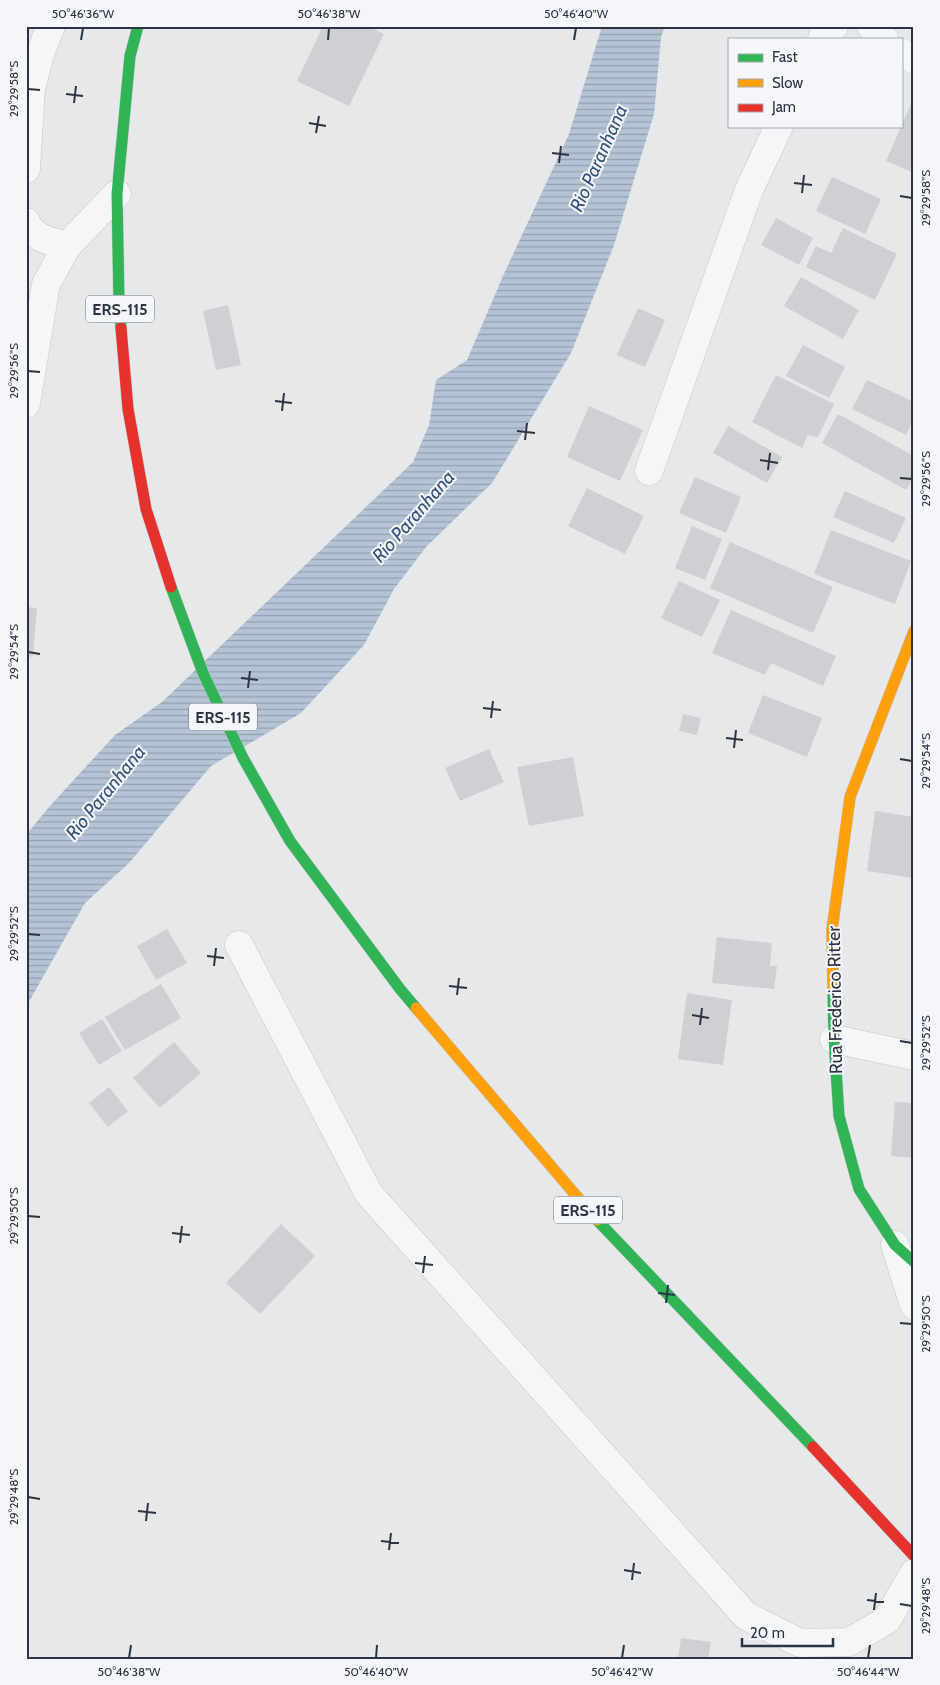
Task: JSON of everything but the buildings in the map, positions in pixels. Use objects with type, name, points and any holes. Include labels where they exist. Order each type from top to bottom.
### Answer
[{"type":"main road","name":"ERS-115","points":[[138,26],[130,56],[117,194],[119,302],[128,409],[146,509],[170,587],[203,673],[239,750],[290,841],[400,989],[602,1226],[914,1556]]},
{"type":"main road","name":"Rua Frederico Ritter","points":[[904,1253],[860,1189],[839,1116],[834,1039],[832,930],[850,796],[914,631]]},
{"type":"street","points":[[26,169],[31,89],[41,51],[51,26]]},
{"type":"street","points":[[822,38],[824,34],[834,26]]},
{"type":"street","points":[[871,26],[883,38]]},
{"type":"street","points":[[902,53],[914,60]]},
{"type":"street","points":[[649,471],[749,190],[778,128]]},
{"type":"street","points":[[26,404],[36,291],[67,246],[117,194]]},
{"type":"street","points":[[26,222],[29,229],[40,238],[67,246]]},
{"type":"street","points":[[239,945],[369,1194],[746,1616],[800,1643],[849,1642],[887,1620],[914,1573]]},
{"type":"street","points":[[834,1039],[914,1056]]},
{"type":"street","name":"Rua Frederico Ritter","points":[[904,1253],[914,1305]]},
{"type":"water","name":"Rio Paranhana","points":[[602,26],[665,26],[661,37],[654,114],[614,245],[571,353],[492,483],[426,547],[394,589],[364,645],[301,713],[211,766],[129,863],[85,903],[26,1007],[26,835],[115,735],[162,702],[413,462],[429,425],[436,380],[467,360],[503,276],[569,134]]},
{"type":"traffic: fast","points":[[121,328],[117,194],[130,56],[138,26]]},
{"type":"traffic: fast","points":[[171,587],[203,673],[243,758],[290,841],[416,1008]]},
{"type":"traffic: fast","points":[[833,989],[839,1116],[859,1189],[895,1245],[914,1262]]},
{"type":"traffic: fast","points":[[597,1220],[813,1447]]},
{"type":"traffic: slow","points":[[833,989],[832,930],[850,797],[914,631]]},
{"type":"traffic: slow","points":[[416,1008],[597,1220]]},
{"type":"traffic: jam","points":[[121,328],[128,409],[146,509],[171,587]]},
{"type":"traffic: jam","points":[[813,1447],[914,1556]]}]
